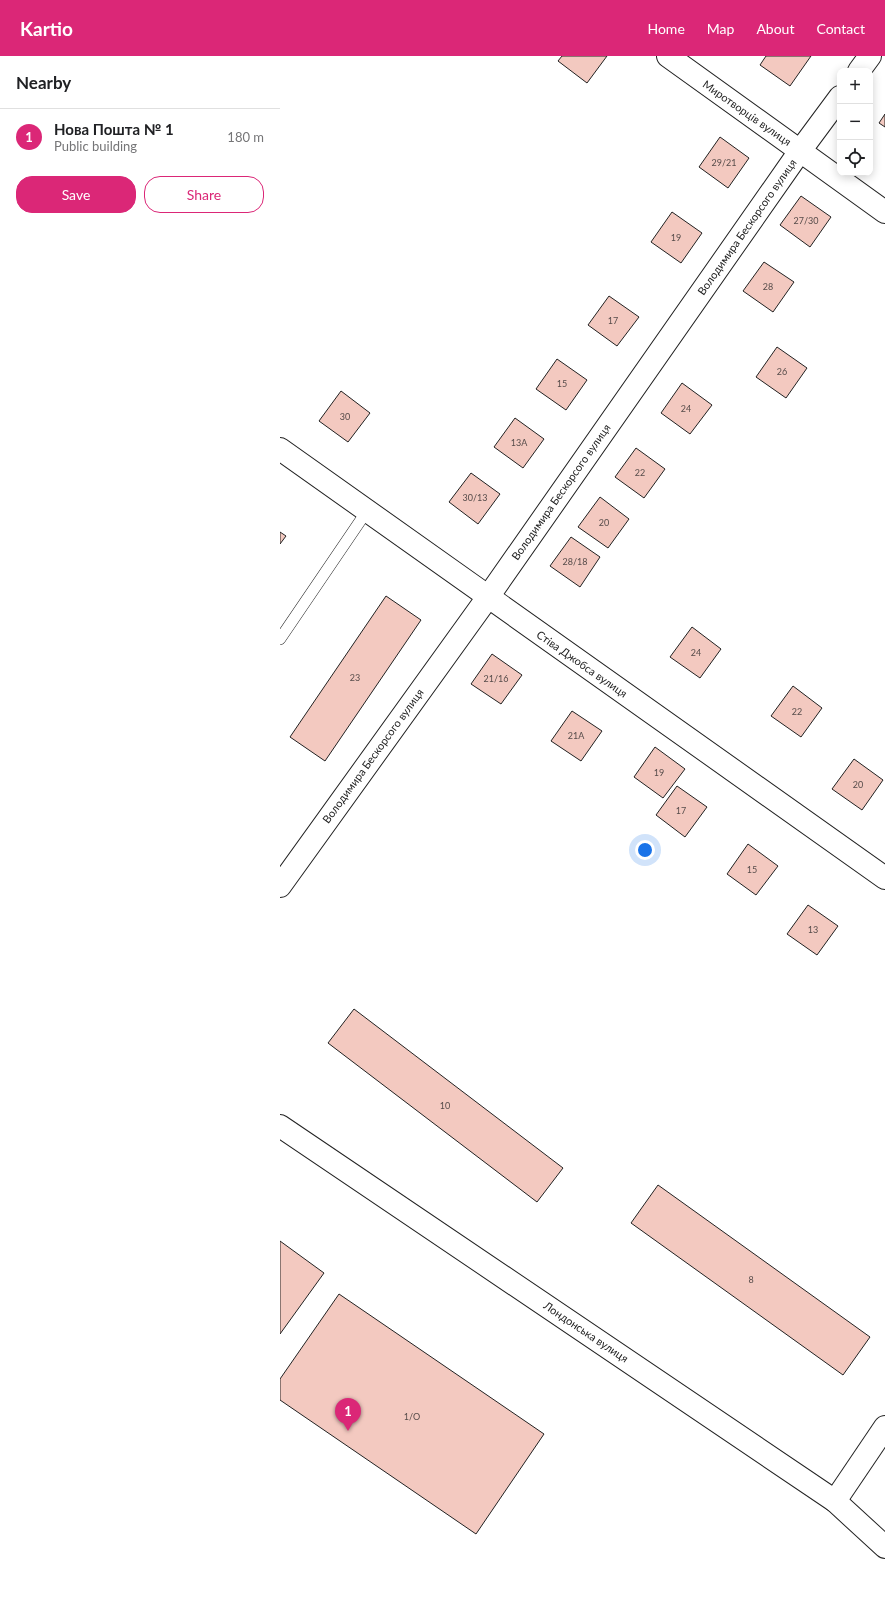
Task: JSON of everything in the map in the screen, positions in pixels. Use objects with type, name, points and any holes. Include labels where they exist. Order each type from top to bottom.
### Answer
[{"type":"street","name":"Миротворців вулиця","points":[[668,56],[885,212]]},
{"type":"street","points":[[861,68],[870,56]]},
{"type":"street","name":"Володимира Бескорсого вулиця","points":[[280,886],[488,597],[800,151],[837,101]]},
{"type":"street","name":"Стіва Джобса вулиця","points":[[280,449],[885,878]]},
{"type":"street","name":"Лондонська вулиця","points":[[280,1126],[835,1501],[885,1547]]},
{"type":"street","points":[[835,1501],[885,1427]]},
{"type":"lane","points":[[280,639],[367,511]]},
{"type":"building","points":[[562,56],[607,56],[587,83],[558,61]]},
{"type":"building","points":[[766,56],[811,56],[790,86],[760,65]]},
{"type":"building","points":[[885,114],[885,127],[879,123]]},
{"type":"building","points":[[720,137],[749,158],[728,188],[699,167]]},
{"type":"building","points":[[801,196],[831,217],[810,247],[780,225]]},
{"type":"building","points":[[672,212],[702,233],[681,263],[651,242]]},
{"type":"building","points":[[764,262],[794,282],[773,312],[743,291]]},
{"type":"building","points":[[609,296],[639,317],[617,346],[588,325]]},
{"type":"building","points":[[777,347],[807,368],[786,398],[756,377]]},
{"type":"building","points":[[557,359],[587,380],[566,410],[536,389]]},
{"type":"building","points":[[682,383],[712,405],[690,434],[661,413]]},
{"type":"building","points":[[341,391],[370,413],[348,442],[319,421]]},
{"type":"building","points":[[515,418],[544,439],[523,468],[494,447]]},
{"type":"building","points":[[636,448],[665,469],[644,498],[615,477]]},
{"type":"building","points":[[471,473],[500,494],[478,524],[449,502]]},
{"type":"building","points":[[600,497],[629,519],[608,548],[578,527]]},
{"type":"building","points":[[280,532],[286,536],[280,544]]},
{"type":"building","points":[[571,537],[600,557],[580,587],[550,566]]},
{"type":"building","points":[[386,596],[421,620],[325,761],[290,737]]},
{"type":"building","points":[[692,627],[721,649],[700,678],[670,657]]},
{"type":"building","points":[[492,654],[522,675],[501,704],[471,684]]},
{"type":"building","points":[[793,686],[822,708],[801,737],[771,716]]},
{"type":"building","points":[[572,711],[602,731],[581,761],[551,741]]},
{"type":"building","points":[[655,747],[685,769],[663,798],[634,777]]},
{"type":"building","points":[[854,759],[883,780],[862,810],[832,789]]},
{"type":"building","points":[[677,786],[707,807],[685,837],[656,815]]},
{"type":"building","points":[[748,844],[778,866],[756,895],[727,874]]},
{"type":"building","points":[[808,905],[838,926],[817,955],[787,934]]},
{"type":"building","points":[[354,1009],[563,1168],[537,1202],[328,1043]]},
{"type":"building","points":[[658,1185],[870,1337],[843,1375],[631,1223]]},
{"type":"building","points":[[280,1241],[324,1273],[280,1334]]},
{"type":"building","points":[[339,1294],[544,1434],[476,1534],[280,1400],[280,1379]]},
{"type":"place","name":"Нова Пошта № 1","points":[[348,1431]]}]
